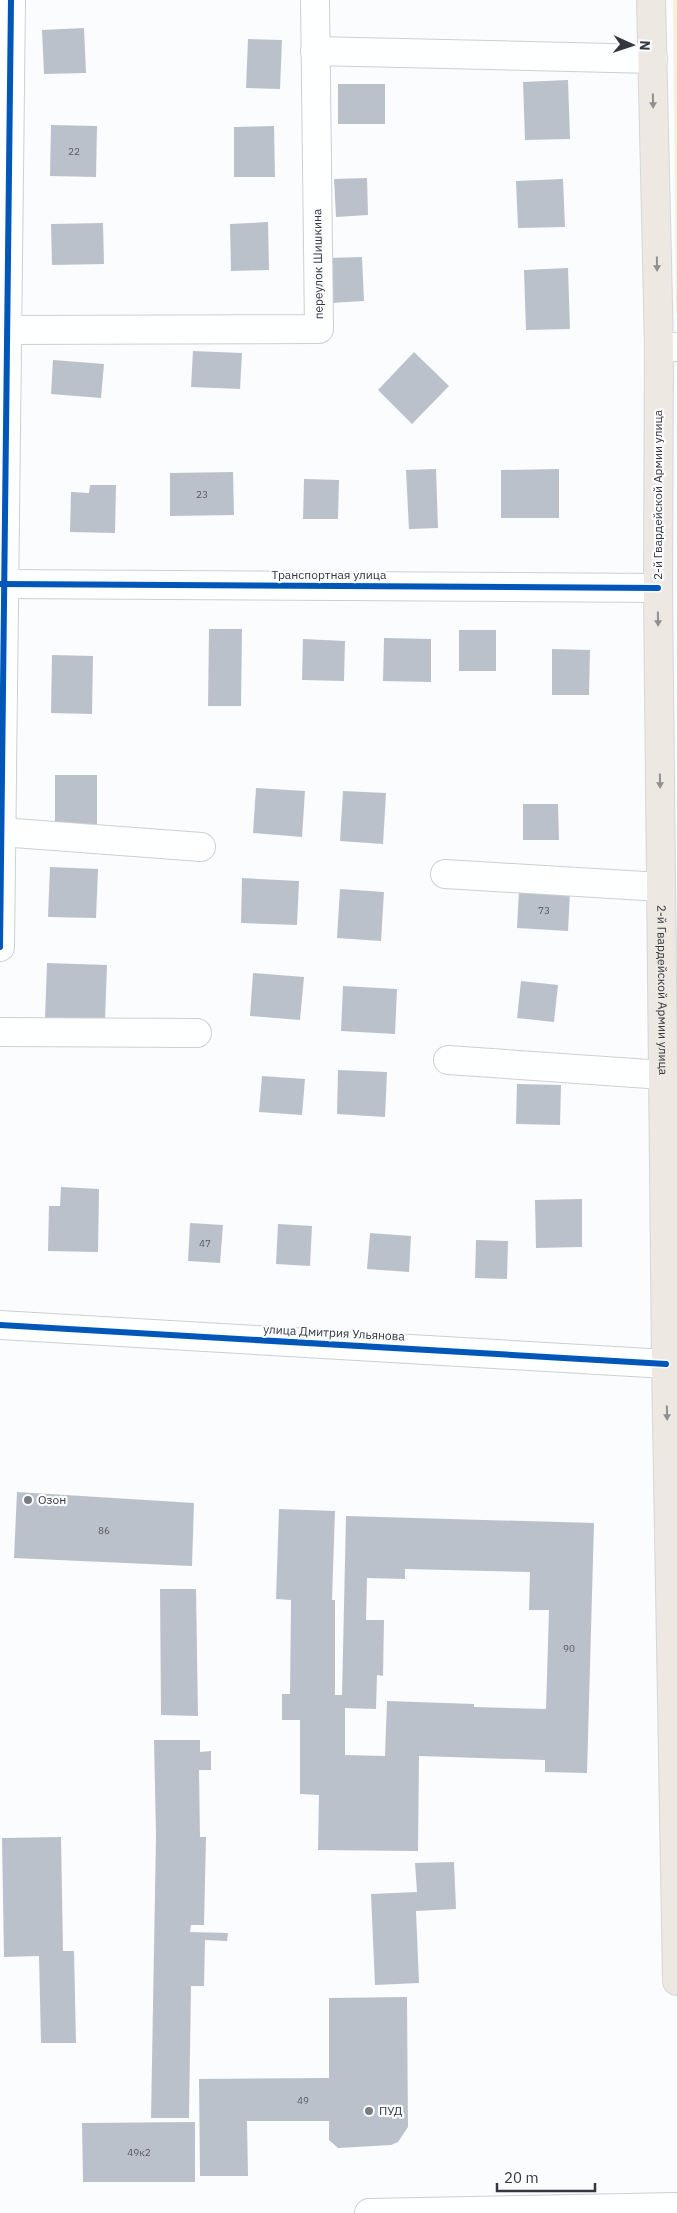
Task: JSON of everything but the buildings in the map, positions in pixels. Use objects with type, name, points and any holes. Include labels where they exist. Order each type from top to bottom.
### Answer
[{"type":"main road","name":"2-й Гвардейской Армии улица","points":[[651,0],[652,59],[668,347],[658,588],[663,1075],[671,1364],[677,1981]]},
{"type":"street","points":[[0,947],[4,330],[11,0]]},
{"type":"street","name":"переулок Шишкина","points":[[4,330],[319,329],[315,0]]},
{"type":"street","points":[[315,51],[652,59]]},
{"type":"street","name":"Транспортная улица","points":[[2,584],[658,588]]},
{"type":"street","points":[[1,832],[201,847]]},
{"type":"street","points":[[445,874],[661,887]]},
{"type":"street","points":[[0,1032],[197,1033]]},
{"type":"street","points":[[448,1060],[663,1075]]},
{"type":"street","name":"улица Дмитрия Ульянова","points":[[0,1325],[671,1364]]},
{"type":"street","points":[[369,2213],[677,2207]]},
{"type":"shaded area","points":[[673,0],[677,0],[677,314],[676,313]]},
{"type":"cycle path","points":[[0,947],[11,0]]},
{"type":"cycle path","points":[[0,584],[658,588]]},
{"type":"cycle path","points":[[0,1325],[666,1364]]},
{"type":"place","name":"Озон","points":[[28,1500]]},
{"type":"place","name":"ПУД","points":[[369,2111]]}]
